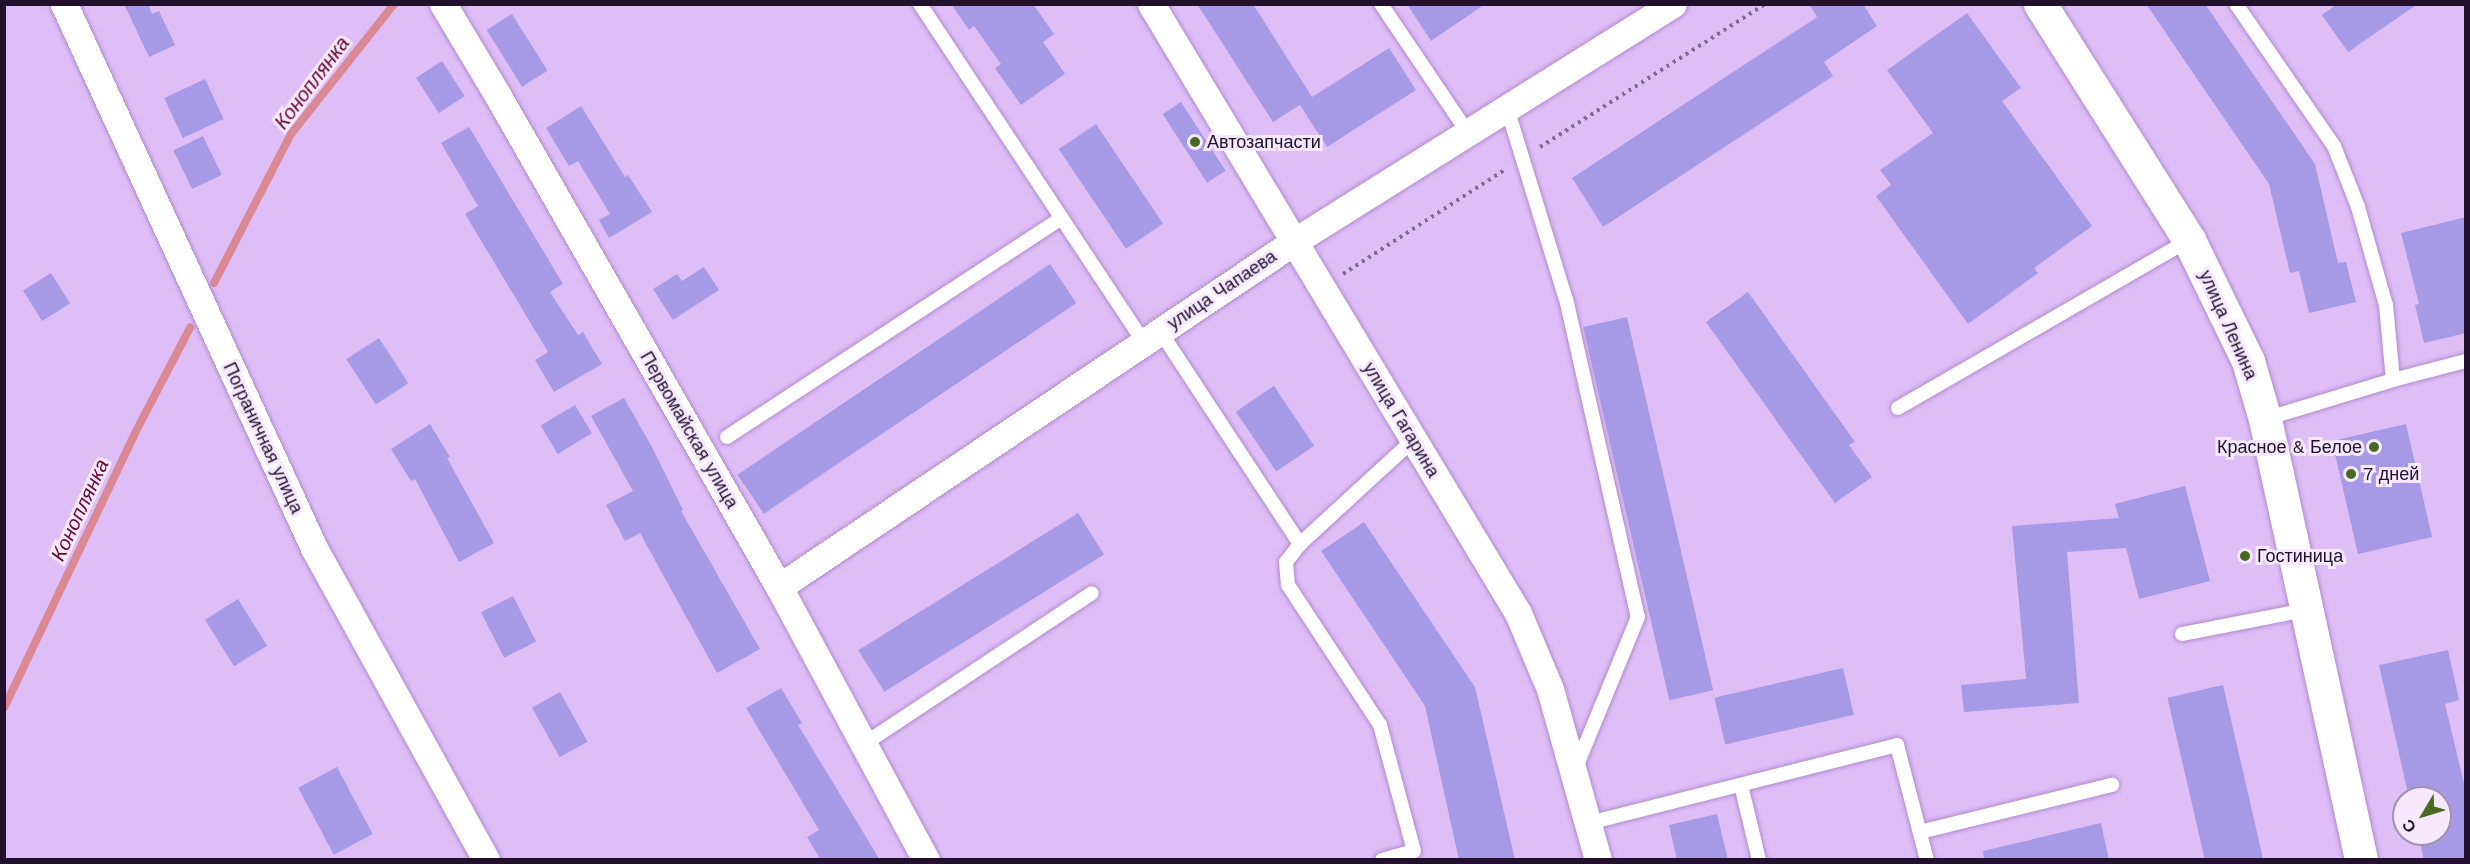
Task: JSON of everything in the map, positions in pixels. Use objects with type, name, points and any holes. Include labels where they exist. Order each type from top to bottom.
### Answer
[{"type":"main road","name":"улица Ленина","points":[[2040,4],[2189,240],[2248,361],[2265,419],[2361,860]]},
{"type":"street","name":"Пограничная улица","points":[[64,4],[314,548],[486,860]]},
{"type":"street","name":"Первомайская улица","points":[[442,4],[498,96],[779,587],[926,860]]},
{"type":"street","name":"улица Гагарина","points":[[1151,4],[1518,613],[1550,689],[1598,860]]},
{"type":"street","name":"улица Чапаева","points":[[779,587],[1295,241],[1673,4]]},
{"type":"lane","points":[[920,4],[1062,218],[1152,337],[1300,544]]},
{"type":"lane","points":[[1381,4],[1468,133]]},
{"type":"lane","points":[[2236,4],[2334,146],[2358,207],[2386,304],[2392,380]]},
{"type":"lane","points":[[1507,108],[1567,303],[1638,617],[1574,772]]},
{"type":"lane","points":[[727,437],[1062,218]]},
{"type":"lane","points":[[1898,408],[2189,240]]},
{"type":"lane","points":[[2265,419],[2392,380],[2466,361]]},
{"type":"lane","points":[[1385,859],[1414,851],[1380,725],[1288,585],[1286,562],[1300,544],[1413,440]]},
{"type":"lane","points":[[864,744],[1092,594]]},
{"type":"lane","points":[[2182,634],[2306,610]]},
{"type":"lane","points":[[1589,823],[1897,745],[1927,860]]},
{"type":"lane","points":[[1741,785],[1759,860]]},
{"type":"lane","points":[[1920,832],[2112,785]]},
{"type":"path","points":[[1323,287],[1765,4]]},
{"type":"building","points":[[124,4],[148,4],[152,14],[159,11],[175,45],[149,57]]},
{"type":"building","points":[[951,4],[1033,4],[1054,34],[1043,42],[1065,74],[1021,105],[995,68],[1001,64],[974,26],[969,30]]},
{"type":"building","points":[[1197,4],[1253,4],[1312,97],[1389,48],[1416,90],[1327,147],[1300,105],[1273,122]]},
{"type":"building","points":[[1407,4],[1485,4],[1431,41]]},
{"type":"building","points":[[1809,4],[1863,4],[1877,26],[1824,62],[1833,76],[1603,227],[1572,178],[1817,17]]},
{"type":"building","points":[[2146,4],[2205,4],[2315,164],[2338,263],[2346,262],[2356,302],[2309,313],[2299,271],[2290,273],[2269,184]]},
{"type":"building","points":[[2337,4],[2418,4],[2348,52],[2322,15]]},
{"type":"building","points":[[1967,13],[2021,88],[2002,101],[2092,226],[2034,268],[2038,273],[1968,324],[1876,196],[1891,185],[1880,170],[1933,133],[1887,70]]},
{"type":"building","points":[[512,14],[548,71],[522,87],[487,30]]},
{"type":"building","points":[[442,61],[465,96],[439,113],[416,78]]},
{"type":"building","points":[[205,79],[224,119],[183,138],[164,98]]},
{"type":"building","name":"Автозапчасти","points":[[1181,102],[1226,171],[1207,183],[1163,114]]},
{"type":"building","points":[[581,106],[625,177],[628,175],[652,212],[609,238],[599,220],[610,214],[578,161],[569,166],[546,128]]},
{"type":"building","points":[[1096,124],[1163,223],[1126,249],[1059,149]]},
{"type":"building","points":[[469,127],[563,284],[550,292],[578,335],[583,332],[602,364],[554,392],[535,360],[548,352],[465,214],[478,206],[441,143]]},
{"type":"building","points":[[203,136],[222,175],[192,189],[173,150]]},
{"type":"building","points":[[2466,217],[2466,333],[2424,343],[2415,305],[2419,304],[2401,233]]},
{"type":"building","points":[[1050,264],[1076,303],[764,514],[737,475]]},
{"type":"building","points":[[704,267],[719,290],[673,320],[653,289],[677,274],[682,281]]},
{"type":"building","points":[[51,273],[70,304],[42,321],[23,290]]},
{"type":"building","points":[[1748,292],[1855,442],[1849,445],[1872,477],[1835,503],[1706,322]]},
{"type":"building","points":[[1627,317],[1713,690],[1669,700],[1583,327]]},
{"type":"building","points":[[379,338],[408,383],[376,405],[346,359]]},
{"type":"building","points":[[1274,386],[1314,446],[1276,471],[1236,412]]},
{"type":"building","points":[[624,398],[652,447],[683,510],[681,511],[760,649],[717,673],[640,533],[625,541],[606,505],[633,491],[591,416]]},
{"type":"building","points":[[575,405],[592,433],[558,454],[541,426]]},
{"type":"building","points":[[430,424],[450,457],[447,458],[494,543],[459,562],[415,479],[411,481],[391,449]]},
{"type":"building","points":[[2406,424],[2432,537],[2358,554],[2332,441]]},
{"type":"building","points":[[2185,486],[2210,581],[2139,599],[2126,548],[2067,552],[2079,703],[1964,712],[1961,685],[2026,679],[2012,526],[2119,518],[2115,504]]},
{"type":"building","points":[[1078,513],[1104,555],[884,692],[858,650]]},
{"type":"building","points":[[1364,522],[1475,687],[1515,860],[1459,860],[1425,706],[1321,551]]},
{"type":"building","points":[[513,596],[536,641],[504,658],[481,612]]},
{"type":"building","points":[[238,599],[267,646],[234,666],[205,620]]},
{"type":"building","points":[[2448,650],[2459,700],[2445,704],[2466,792],[2466,860],[2424,860],[2421,846],[2452,846],[2452,786],[2406,786],[2379,665]]},
{"type":"building","points":[[1843,668],[1854,715],[1725,744],[1714,698]]},
{"type":"building","points":[[2223,685],[2263,860],[2205,860],[2167,698]]},
{"type":"building","points":[[781,688],[802,723],[798,725],[880,860],[821,860],[807,837],[819,830],[746,708]]},
{"type":"building","points":[[560,692],[588,742],[560,757],[532,708]]},
{"type":"building","points":[[337,767],[373,834],[334,855],[298,788]]},
{"type":"building","points":[[1717,814],[1728,860],[1677,860],[1669,825]]},
{"type":"building","points":[[2101,823],[2109,860],[1984,860],[1983,851]]},
{"type":"waterway","name":"Коноплянка","points":[[214,283],[291,134],[394,4]]},
{"type":"waterway","name":"Коноплянка","points":[[4,708],[135,433],[190,328]]},
{"type":"place","name":"Автозапчасти","points":[[1195,142]]},
{"type":"place","name":"Красное & Белое","points":[[2374,447]]},
{"type":"place","name":"7 дней","points":[[2351,474]]},
{"type":"place","name":"Гостиница","points":[[2245,556]]}]
